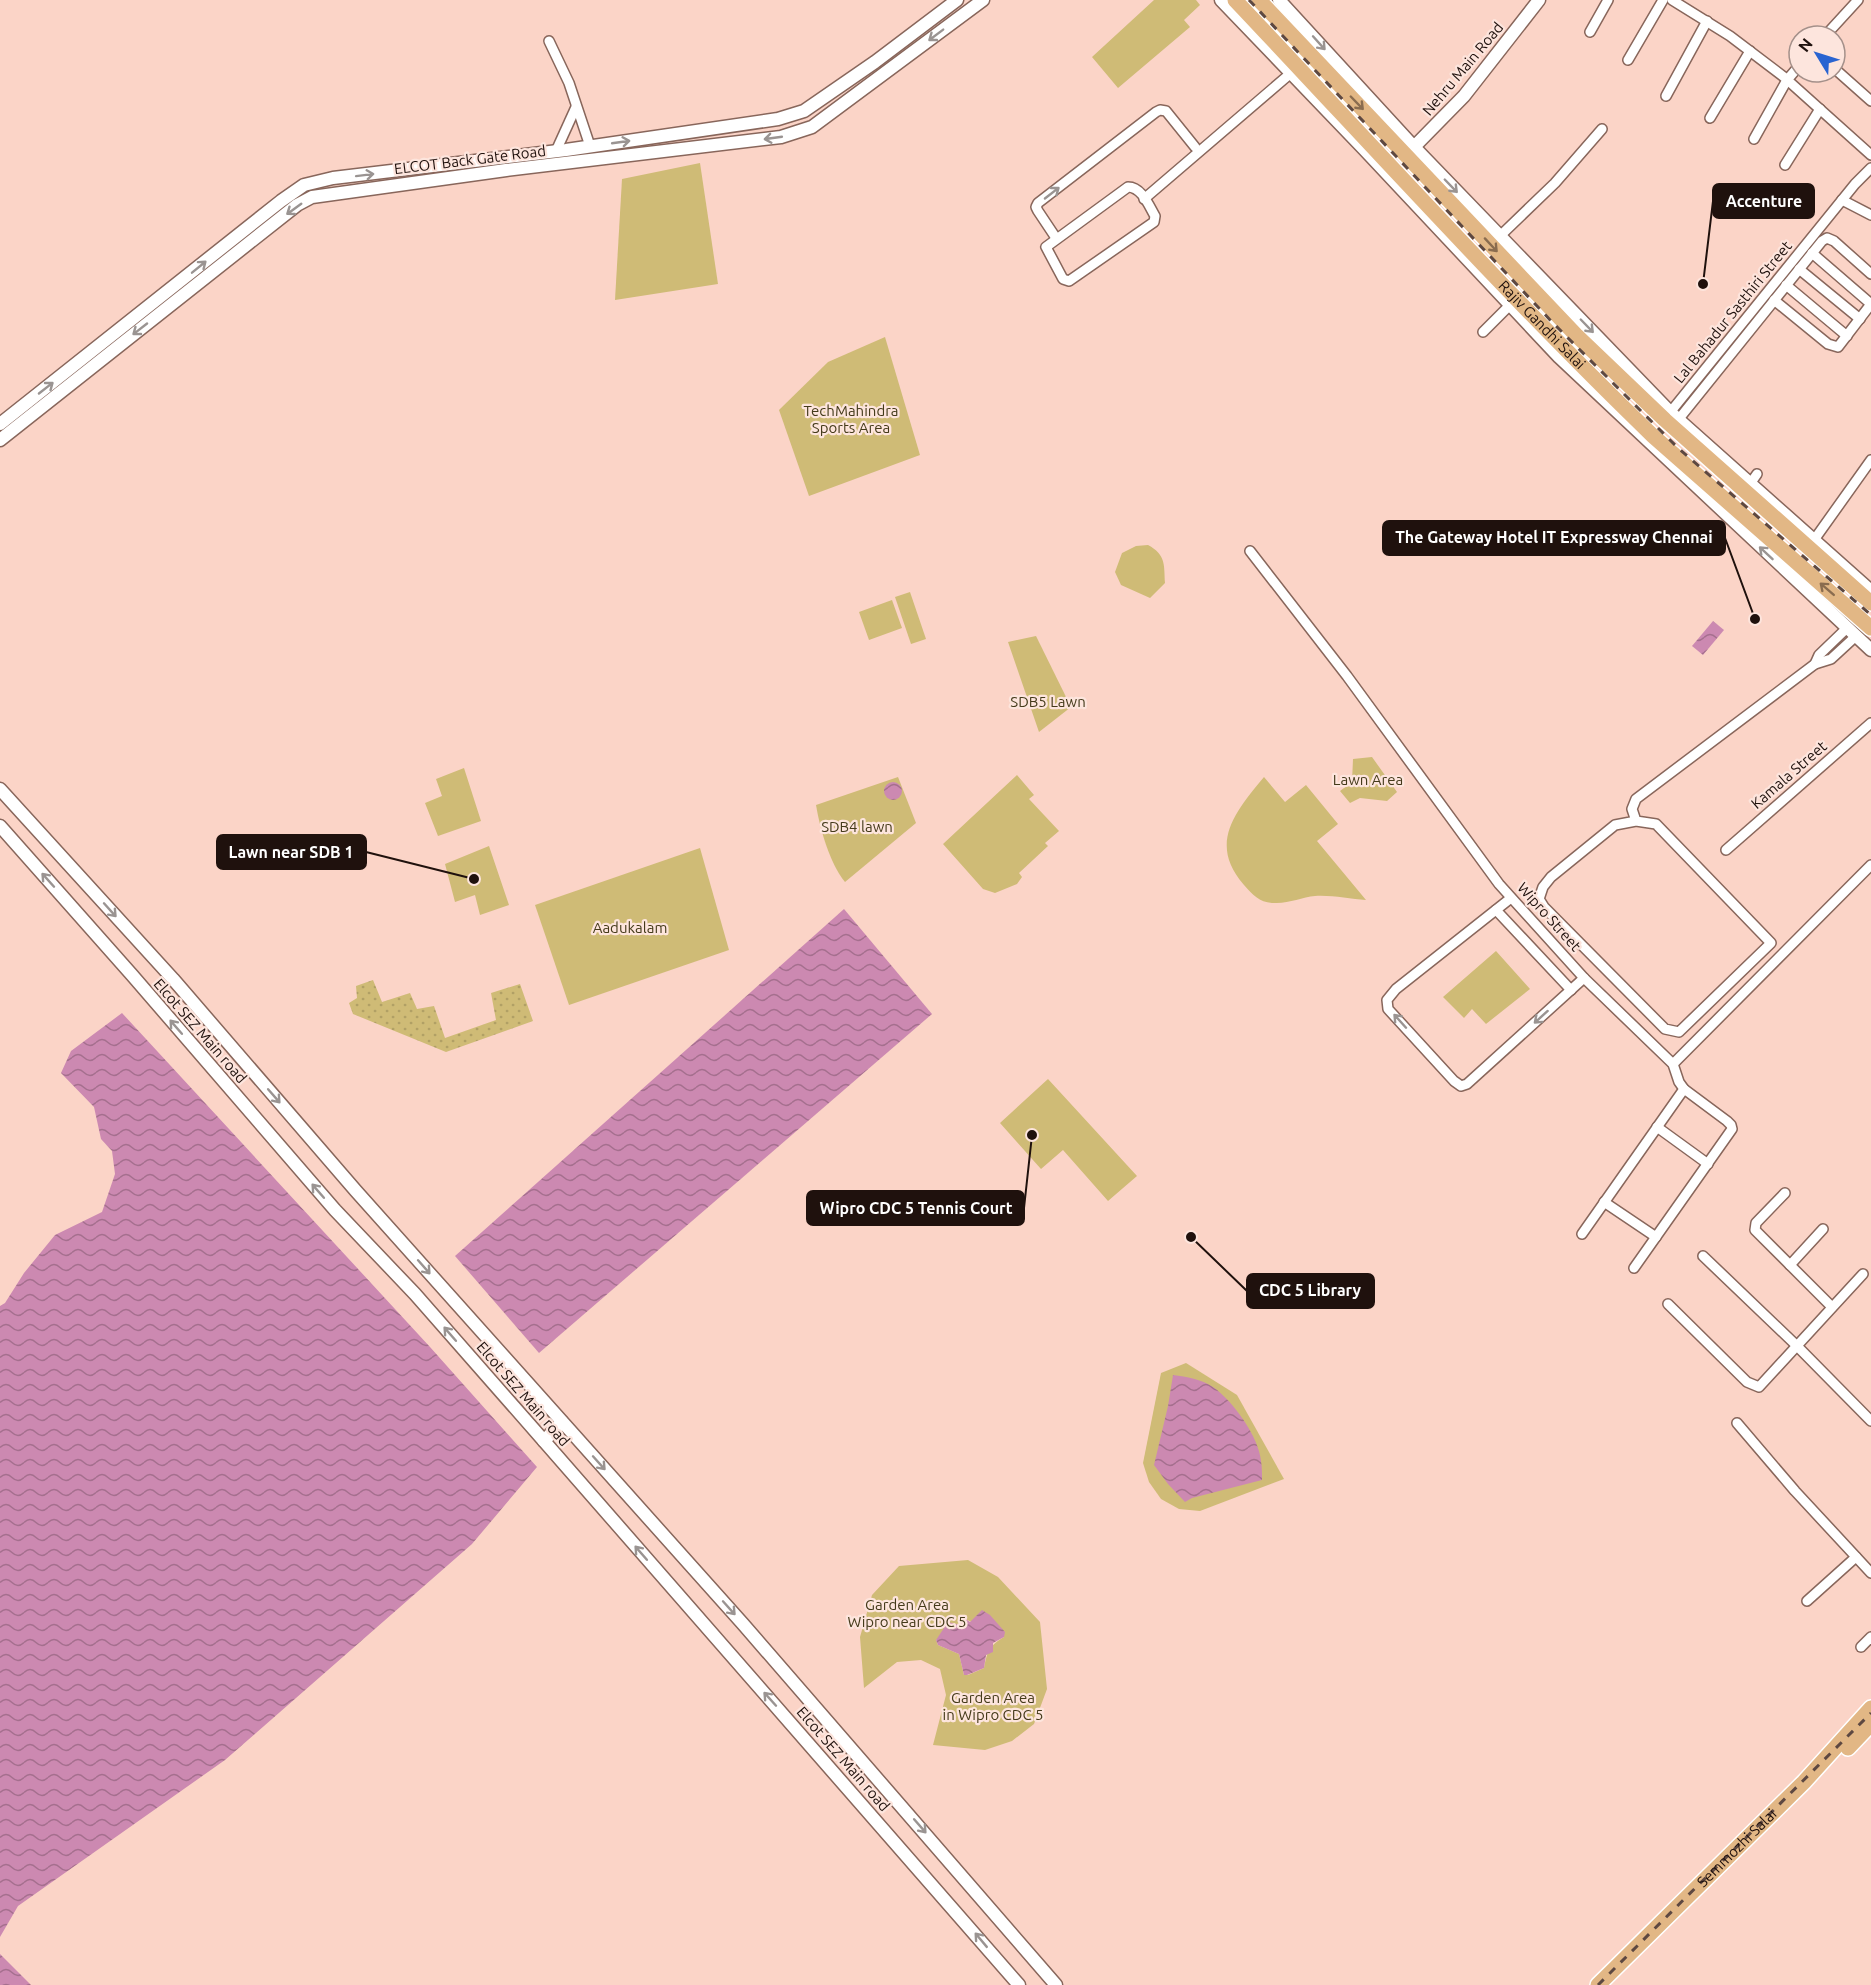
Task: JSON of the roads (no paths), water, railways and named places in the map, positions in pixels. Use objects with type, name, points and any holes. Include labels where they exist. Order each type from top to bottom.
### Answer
[{"type":"main road","name":"Rajiv Gandhi Salai","points":[[1234,0],[1513,302],[1663,444],[1871,628]]},
{"type":"main road","name":"Rajiv Gandhi Salai","points":[[1258,0],[1410,151],[1576,335],[1672,420],[1775,517],[1824,555],[1871,603]]},
{"type":"main road","points":[[1513,302],[1530,286]]},
{"type":"main road","points":[[1663,444],[1672,420]]},
{"type":"main road","points":[[1762,532],[1771,532],[1775,517]]},
{"type":"main road","points":[[1789,556],[1788,549],[1791,542],[1808,541]]},
{"type":"main road","name":"Semmozhi Salai","points":[[1599,1985],[1804,1782],[1871,1708]]},
{"type":"main road","points":[[1610,1985],[1871,1724]]},
{"type":"street","name":"ELCOT Back Gate Road","points":[[0,424],[304,185],[333,178],[556,151],[778,120],[804,111],[875,62],[957,0]]},
{"type":"street","name":"ELCOT Back Gate Road","points":[[0,440],[297,205],[312,197],[484,172],[781,137],[812,127],[983,0]]},
{"type":"street","points":[[1221,0],[1513,302],[1591,388],[1871,650]]},
{"type":"street","points":[[1279,0],[1410,151],[1500,236],[1672,420],[1754,479],[1808,541],[1871,460]]},
{"type":"street","name":"Nehru Main Road","points":[[1410,151],[1464,96],[1539,0]]},
{"type":"street","points":[[1590,32],[1608,0]]},
{"type":"street","points":[[1628,60],[1663,0]]},
{"type":"street","points":[[1672,0],[1707,21],[1787,80],[1754,139]]},
{"type":"street","points":[[1836,24],[1858,0]]},
{"type":"street","points":[[1666,96],[1707,21]]},
{"type":"street","points":[[549,41],[569,83],[590,146]]},
{"type":"street","points":[[1710,118],[1750,51]]},
{"type":"street","points":[[1143,196],[1195,147],[1289,71]]},
{"type":"street","points":[[1143,196],[1289,71]]},
{"type":"street","points":[[1847,80],[1871,101]]},
{"type":"street","points":[[1791,84],[1871,155]]},
{"type":"street","points":[[556,151],[576,106]]},
{"type":"street","points":[[1785,165],[1820,110]]},
{"type":"street","points":[[1056,238],[1038,211],[1036,207],[1038,203],[1156,112],[1166,111],[1195,147]]},
{"type":"street","points":[[1500,236],[1555,183],[1602,129]]},
{"type":"street","points":[[692,131],[693,147]]},
{"type":"street","name":"Lal Bahadur Sasthiri Street","points":[[1672,420],[1842,200],[1871,168]]},
{"type":"street","points":[[1128,187],[1134,187],[1143,196],[1155,216],[1154,222],[1069,280],[1063,279],[1046,251],[1046,247],[1128,187]]},
{"type":"street","points":[[1842,200],[1871,215]]},
{"type":"street","points":[[264,215],[272,225]]},
{"type":"street","points":[[1672,420],[1822,241],[1827,238],[1834,241],[1871,274]]},
{"type":"street","points":[[1774,300],[1834,347],[1838,347],[1860,320],[1871,304],[1812,253]]},
{"type":"street","points":[[1799,269],[1860,320]]},
{"type":"street","points":[[1786,285],[1847,336]]},
{"type":"street","points":[[1483,332],[1513,302]]},
{"type":"street","name":"Wipro Street","points":[[1250,551],[1347,676],[1473,850],[1511,898],[1584,978],[1673,1064]]},
{"type":"street","points":[[1824,555],[1871,591]]},
{"type":"street","points":[[1636,821],[1632,809],[1636,799],[1815,664],[1831,659],[1851,632]]},
{"type":"street","name":"Kamala Street","points":[[1726,850],[1871,723]]},
{"type":"street","name":"Elcot SEZ Main road","points":[[0,789],[173,979],[356,1191],[831,1724],[1056,1985]]},
{"type":"street","points":[[1771,943],[1679,1032],[1665,1029],[1539,900],[1543,887],[1551,877],[1615,825],[1636,821],[1656,824],[1782,954]]},
{"type":"street","name":"Elcot SEZ Main road","points":[[0,826],[335,1210],[415,1294],[1019,1985]]},
{"type":"street","points":[[1634,1268],[1732,1129],[1731,1125],[1684,1089],[1673,1064],[1871,865]]},
{"type":"street","points":[[1511,898],[1396,989],[1387,1000],[1388,1009],[1461,1086],[1467,1084],[1584,978]]},
{"type":"street","points":[[1496,910],[1571,990]]},
{"type":"street","points":[[1582,1234],[1684,1089]]},
{"type":"street","points":[[1657,1127],[1708,1164]]},
{"type":"street","points":[[1785,1193],[1756,1223],[1757,1233],[1832,1307]]},
{"type":"street","points":[[1604,1202],[1656,1237]]},
{"type":"street","points":[[1790,1265],[1823,1229]]},
{"type":"street","points":[[1703,1256],[1871,1421]]},
{"type":"street","points":[[1668,1304],[1747,1382],[1759,1387],[1863,1274]]},
{"type":"street","points":[[544,1441],[562,1422]]},
{"type":"street","points":[[1737,1423],[1795,1491],[1871,1573]]},
{"type":"street","points":[[1807,1601],[1856,1557]]},
{"type":"street","points":[[1861,1647],[1871,1637]]},
{"type":"water","points":[[1713,621],[1724,630],[1703,655],[1692,646]]},
{"type":"water","points":[[893,782],[899,785],[902,791],[899,797],[893,800],[887,797],[884,791],[887,785]]},
{"type":"water","points":[[844,909],[932,1014],[539,1353],[455,1256]]},
{"type":"water","points":[[122,1013],[430,1347],[537,1467],[472,1544],[225,1760],[18,1906],[0,1937],[0,1306],[5,1303],[24,1273],[55,1235],[102,1212],[115,1174],[112,1151],[101,1139],[94,1107],[61,1073],[71,1051]]},
{"type":"water","points":[[1173,1375],[1208,1384],[1229,1401],[1244,1420],[1255,1441],[1261,1461],[1262,1480],[1192,1498],[1185,1502],[1168,1484],[1154,1465]]},
{"type":"water","points":[[982,1610],[990,1615],[1005,1632],[1004,1637],[993,1643],[993,1652],[986,1655],[984,1668],[964,1675],[959,1654],[938,1645],[936,1640],[948,1622],[960,1625],[963,1617],[970,1622]]},
{"type":"water","points":[[0,1954],[31,1985],[0,1985]]},
{"type":"railway","points":[[1249,0],[1553,323],[1677,447],[1871,615]]},
{"type":"railway","points":[[1598,1985],[1871,1713]]},
{"type":"place","name":"Accenture","points":[[1703,284]]},
{"type":"place","name":"The Gateway Hotel IT Expressway Chennai","points":[[1755,619]]},
{"type":"place","name":"Lawn near SDB 1","points":[[474,879]]},
{"type":"place","name":"Wipro CDC 5 Tennis Court","points":[[1032,1135]]},
{"type":"place","name":"CDC 5 Library","points":[[1191,1237]]},
{"type":"park label","name":"TechMahindra Sports Area","points":[[851,420]]},
{"type":"park label","name":"SDB5 Lawn","points":[[1048,702]]},
{"type":"park label","name":"Lawn Area","points":[[1368,780]]},
{"type":"park label","name":"SDB4 lawn","points":[[857,827]]},
{"type":"park label","name":"Aadukalam","points":[[630,928]]},
{"type":"park label","name":"Garden Area Wipro near CDC 5","points":[[907,1614]]},
{"type":"park label","name":"Garden Area in Wipro CDC 5","points":[[993,1706]]}]
